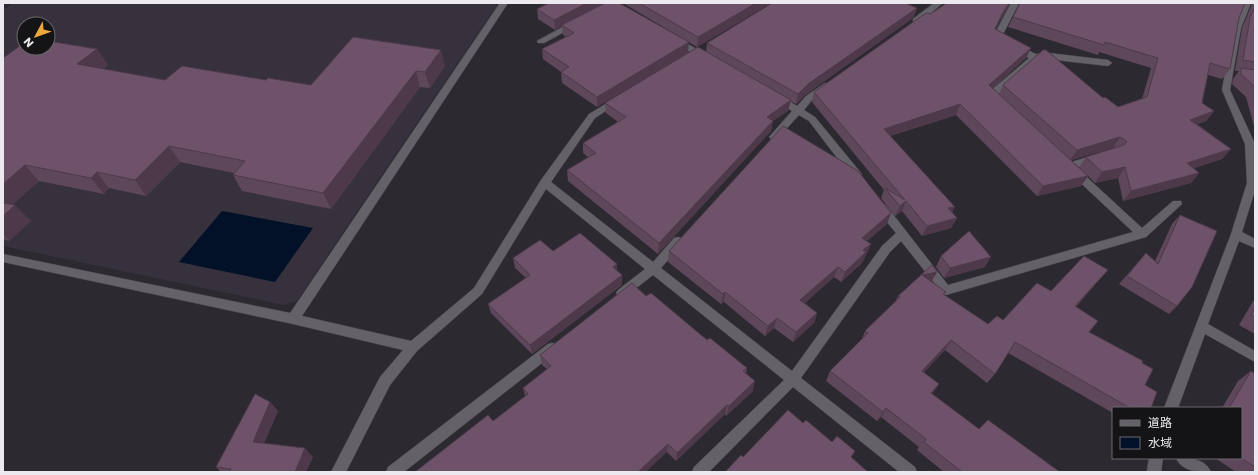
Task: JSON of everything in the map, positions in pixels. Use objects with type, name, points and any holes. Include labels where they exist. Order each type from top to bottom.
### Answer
[{"type":"street","points":[[294,319],[504,3]]},
{"type":"street","points":[[908,27],[939,3]]},
{"type":"street","points":[[1014,3],[996,39],[1035,57],[1049,56],[1108,63]]},
{"type":"street","points":[[1171,407],[1236,234],[1252,183],[1253,158],[1250,144],[1226,90],[1231,75],[1237,28],[1248,3]]},
{"type":"street","points":[[915,8],[927,13]]},
{"type":"street","points":[[541,41],[581,21]]},
{"type":"street","points":[[665,34],[711,60]]},
{"type":"street","points":[[684,60],[711,44]]},
{"type":"street","points":[[1002,105],[991,95],[1035,57]]},
{"type":"street","points":[[767,145],[809,98],[834,80]]},
{"type":"street","points":[[765,91],[812,119],[864,186]]},
{"type":"street","points":[[338,472],[385,381],[413,347],[478,291],[545,183],[592,116],[625,96]]},
{"type":"street","points":[[1105,154],[1066,164],[1142,234]]},
{"type":"street","points":[[545,183],[910,472]]},
{"type":"street","points":[[874,198],[946,290],[1142,234],[1177,204]]},
{"type":"street","points":[[616,298],[653,269],[686,234]]},
{"type":"street","points":[[699,472],[793,379],[886,249],[902,234]]},
{"type":"street","points":[[1236,234],[1255,244]]},
{"type":"street","points":[[3,258],[294,319],[413,347]]},
{"type":"street","points":[[1201,326],[1255,357]]},
{"type":"street","points":[[393,472],[560,342]]},
{"type":"street","points":[[1154,472],[1156,459]]},
{"type":"street","points":[[1184,459],[1204,472]]},
{"type":"shaded area","points":[[13,3],[498,3],[297,301],[284,305],[3,246],[3,10]]},
{"type":"water","points":[[222,211],[313,228],[275,282],[179,262]]},
{"type":"building","points":[[549,3],[587,3],[554,20],[537,9]]},
{"type":"building","points":[[605,3],[619,3],[689,42],[597,97],[561,72],[569,67],[542,49],[574,33],[562,25]]},
{"type":"building","points":[[639,3],[756,3],[698,37]]},
{"type":"building","points":[[772,3],[905,3],[917,8],[808,84],[798,94],[707,43]]},
{"type":"building","points":[[947,3],[1009,3],[995,29],[1031,48],[989,85],[1088,176],[1043,186],[960,104],[884,129],[955,207],[948,208],[957,218],[927,226],[906,201],[900,206],[885,188],[905,200],[814,92],[926,13],[930,14]]},
{"type":"building","points":[[1020,3],[1245,3],[1239,18],[1230,69],[1210,63],[1202,103],[1214,111],[1190,120],[1231,149],[1187,163],[1199,173],[1131,191],[1125,167],[1102,172],[1086,157],[1124,145],[1127,142],[1124,139],[1120,137],[1077,150],[1003,85],[1043,50],[1046,50],[1103,98],[1105,97],[1118,107],[1147,97],[1158,58],[1105,42],[1104,45],[1013,17]]},
{"type":"building","points":[[1255,6],[1255,62],[1243,60],[1250,18]]},
{"type":"building","points":[[353,37],[441,50],[425,72],[416,71],[323,193],[233,175],[245,161],[169,146],[135,180],[97,172],[91,178],[25,165],[3,184],[3,58],[16,49],[16,56],[56,56],[56,42],[97,49],[77,64],[165,80],[182,66],[266,80],[268,78],[311,85]]},
{"type":"building","points":[[698,47],[791,100],[767,117],[773,121],[659,243],[567,170],[596,153],[583,143],[626,117],[605,103]]},
{"type":"building","points":[[1241,68],[1255,70],[1255,87],[1241,74]]},
{"type":"building","points":[[783,126],[858,171],[891,213],[862,238],[871,244],[863,250],[866,252],[845,272],[838,267],[800,300],[817,313],[796,332],[777,318],[768,326],[725,292],[723,294],[669,251]]},
{"type":"building","points":[[3,203],[15,205],[3,216]]},
{"type":"building","points":[[1180,215],[1217,231],[1192,287],[1177,306],[1127,276],[1146,253],[1158,264]]},
{"type":"building","points":[[969,231],[991,257],[950,268],[941,256]]},
{"type":"building","points":[[580,233],[617,264],[613,267],[622,275],[530,345],[488,304],[530,275],[513,258],[540,240],[553,251]]},
{"type":"building","points":[[1084,256],[1108,270],[1075,306],[1098,321],[1089,332],[1143,361],[1142,363],[1153,369],[1145,385],[1157,392],[1151,407],[1128,407],[1015,342],[995,374],[951,340],[922,371],[939,384],[931,393],[979,429],[988,420],[1060,472],[962,472],[924,442],[926,439],[886,408],[883,412],[830,371],[868,333],[865,331],[900,297],[898,296],[932,265],[937,272],[922,275],[946,292],[943,294],[988,324],[997,316],[1003,320],[1037,283],[1051,291]]},
{"type":"building","points":[[632,283],[646,296],[651,293],[707,340],[710,338],[747,368],[743,371],[755,381],[729,406],[727,405],[677,453],[668,444],[638,472],[415,472],[488,415],[493,421],[528,394],[523,388],[551,366],[540,355]]},
{"type":"building","points":[[1255,307],[1255,317],[1251,315]]},
{"type":"building","points":[[1251,371],[1255,374],[1255,467],[1242,459],[1242,407],[1230,407]]},
{"type":"building","points":[[255,394],[270,402],[253,442],[305,448],[295,472],[229,472],[231,469],[216,467]]},
{"type":"building","points":[[788,410],[803,423],[806,420],[832,442],[837,436],[855,451],[851,457],[868,472],[725,472],[741,455],[743,457]]}]
